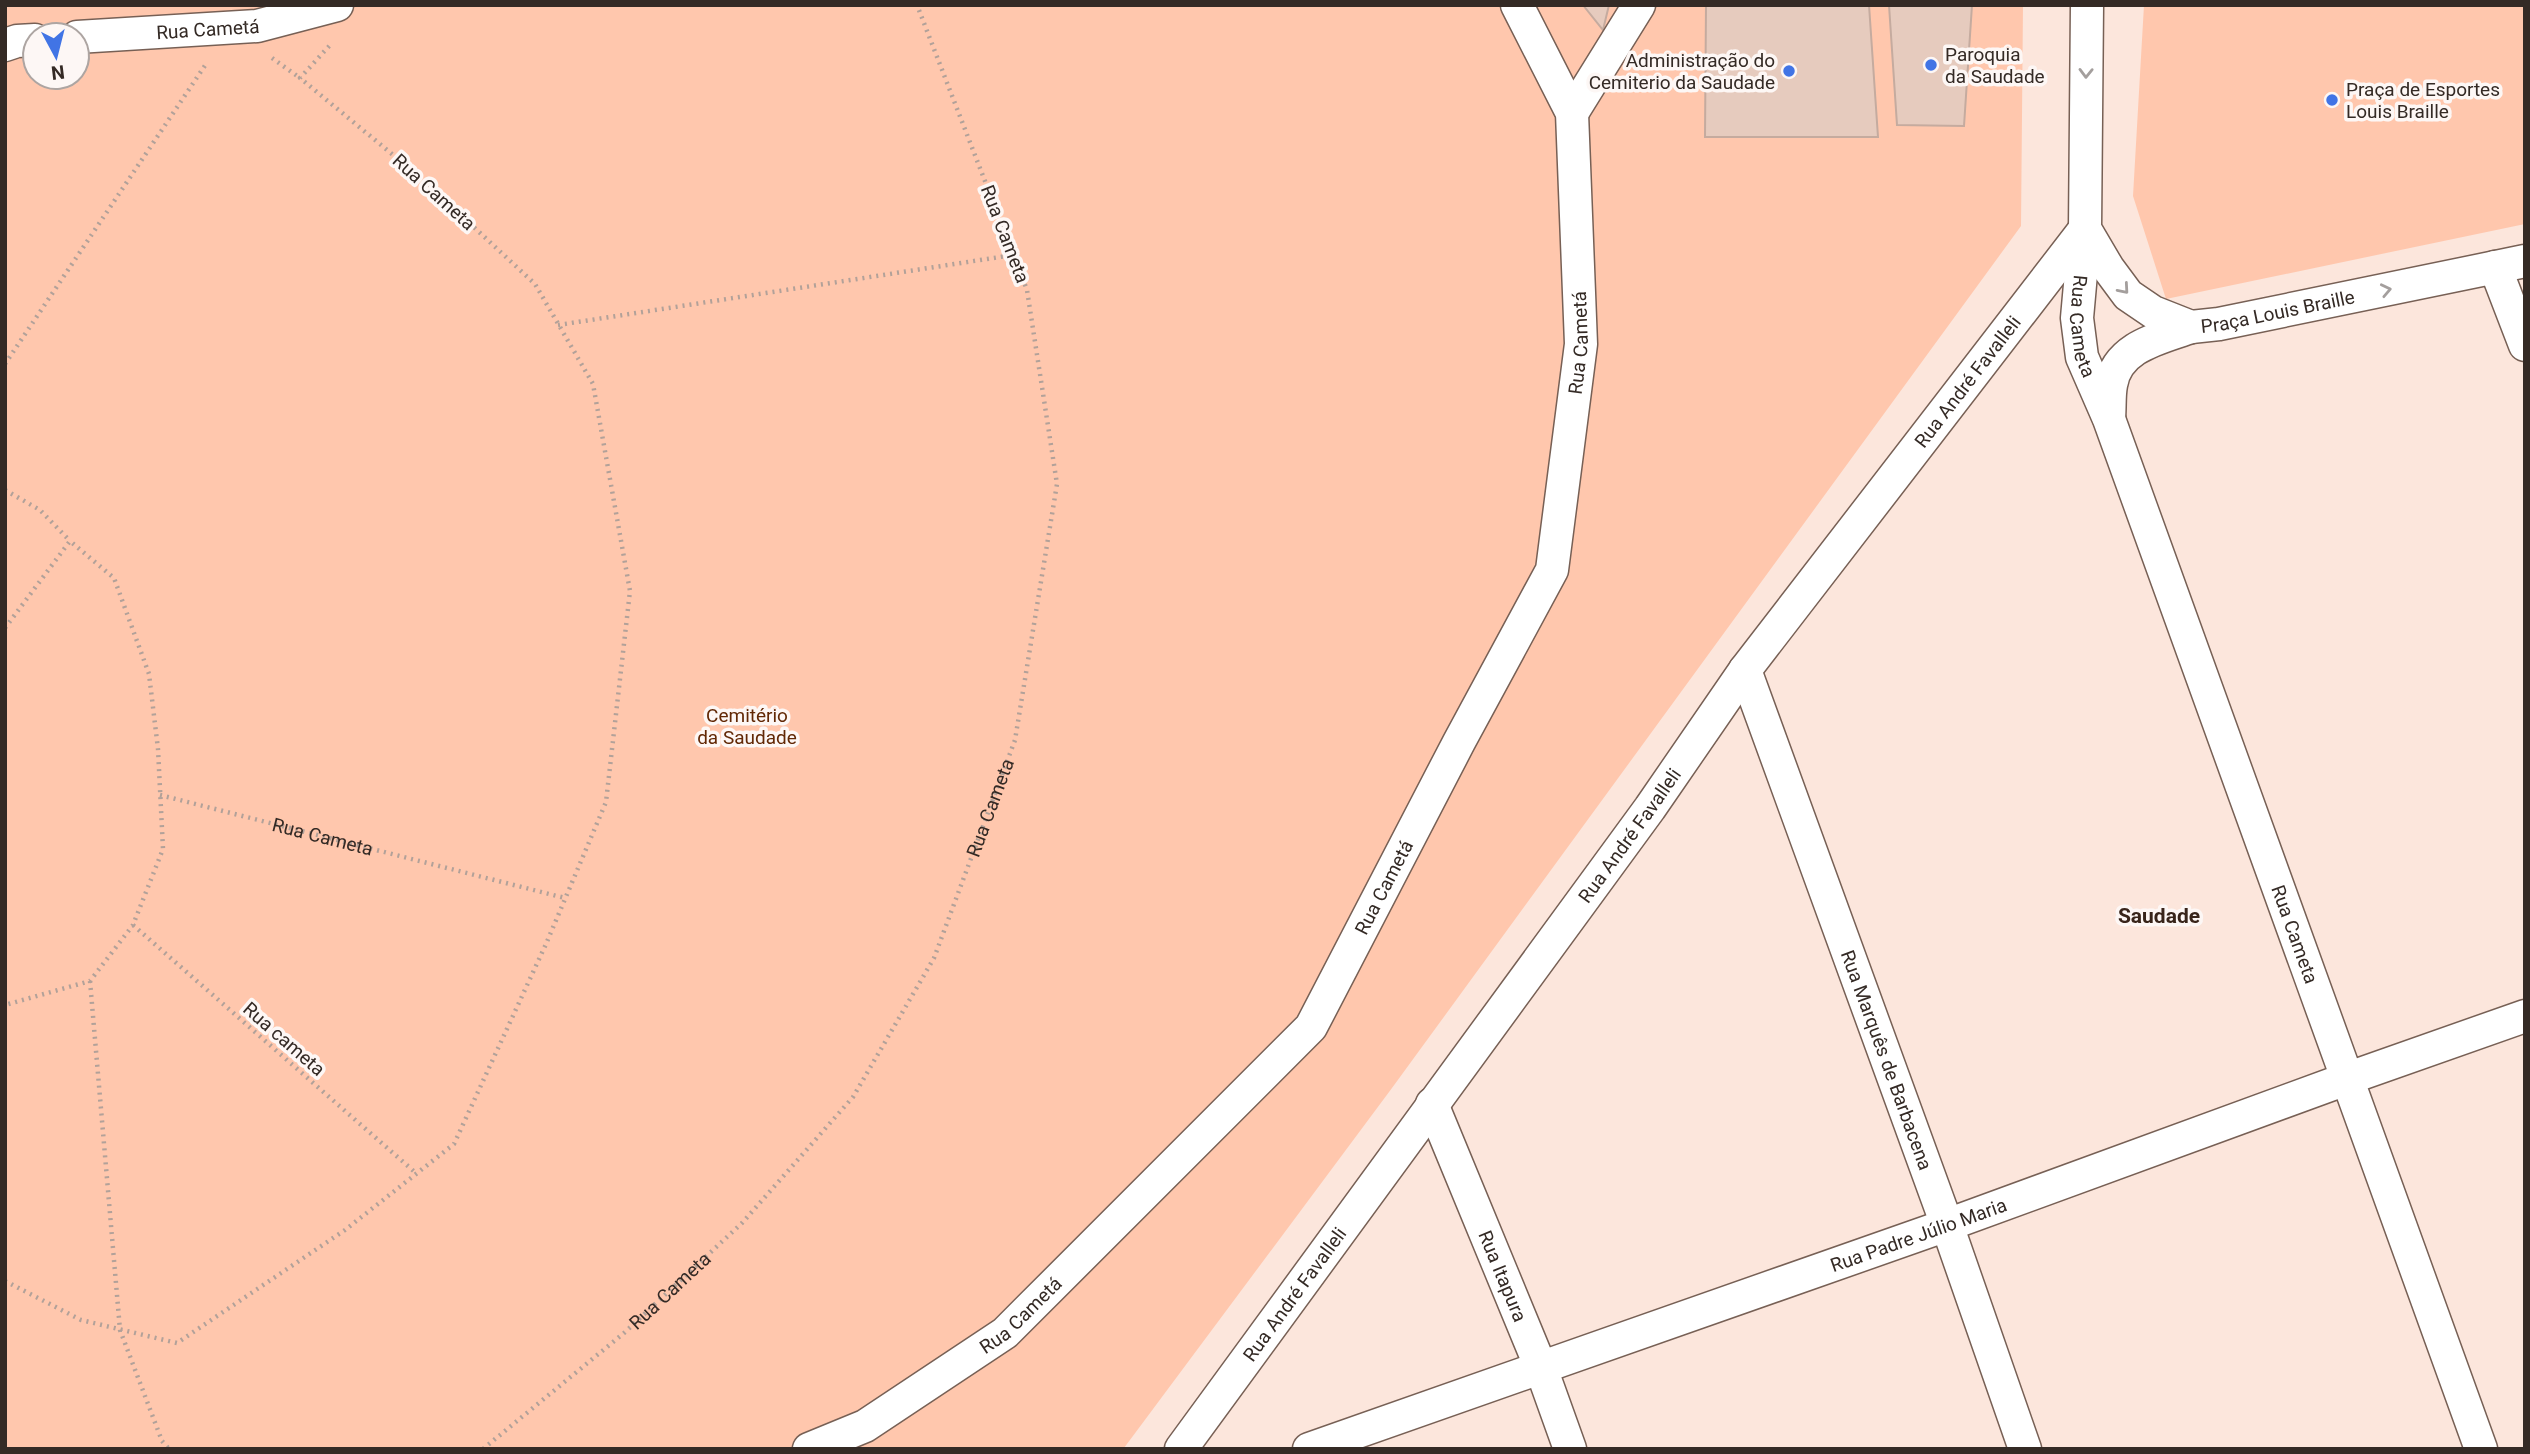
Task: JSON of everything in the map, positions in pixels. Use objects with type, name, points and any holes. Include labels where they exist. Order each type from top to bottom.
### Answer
[{"type":"street","name":"Rua Cametá","points":[[91,36],[257,26],[337,5]]},
{"type":"street","name":"Rua Cametá","points":[[809,1449],[865,1426],[1004,1333],[1311,1027],[1552,570],[1581,344],[1572,113],[1517,5]]},
{"type":"street","points":[[1572,113],[1639,5]]},
{"type":"street","points":[[2085,229],[2087,5]]},
{"type":"street","name":"Praça Louis Braille","points":[[2085,229],[2108,268],[2129,295],[2153,312],[2192,327],[2219,324],[2510,264]]},
{"type":"street","name":"Rua Cameta","points":[[2085,229],[2077,317],[2082,357],[2109,419],[2481,1449]]},
{"type":"street","name":"Rua André Favalleli","points":[[1181,1449],[1650,808],[1745,670],[2085,229]]},
{"type":"street","points":[[2510,264],[2525,345]]},
{"type":"street","name":"Rua Cameta","points":[[2109,419],[2111,382],[2120,362],[2142,344],[2192,327]]},
{"type":"street","name":"Rua Marquês de Barbacena","points":[[1745,670],[1947,1225],[2025,1449]]},
{"type":"street","name":"Rua Padre Júlio Maria","points":[[1309,1449],[1947,1225],[2525,1016]]},
{"type":"street","name":"Rua Itapura","points":[[1432,1104],[1541,1368],[1570,1449]]},
{"type":"path","name":"Rua Cameta","points":[[483,1449],[624,1333],[742,1223],[853,1097],[934,958],[1015,740],[1057,484],[1027,290],[917,5]]},
{"type":"path","name":"Rua Cameta","points":[[5,1281],[81,1320],[177,1343],[345,1230],[454,1144],[606,802],[630,592],[593,384],[535,284],[421,178],[300,78],[230,27]]},
{"type":"path","points":[[5,364],[230,27]]},
{"type":"path","points":[[300,78],[334,42]]},
{"type":"path","points":[[558,325],[1013,255]]},
{"type":"path","points":[[5,490],[40,510],[114,578],[149,674],[158,749],[163,849],[133,925],[90,981],[5,1005]]},
{"type":"path","points":[[5,628],[71,541]]},
{"type":"path","name":"Rua Cameta","points":[[160,795],[565,898]]},
{"type":"path","name":"Rua cameta","points":[[133,925],[416,1174]]},
{"type":"path","points":[[90,981],[120,1330],[162,1441],[169,1449]]},
{"type":"green space","name":"Cemitério da Saudade","points":[[5,5],[2023,5],[2021,226],[1392,1088],[1124,1448],[5,1449]]},
{"type":"green space","name":"Praça de Esportes Louis Braille","points":[[2144,5],[2525,5],[2525,224],[2166,299],[2133,196]]},
{"type":"building","points":[[1583,5],[1609,5],[1603,30]]},
{"type":"building","name":"Administração do Cemiterio da Saudade","points":[[1706,5],[1869,5],[1878,137],[1705,137]]},
{"type":"building","name":"Paroquia da Saudade","points":[[1889,5],[1972,5],[1964,126],[1897,125]]},
{"type":"place","name":"Paroquia da Saudade","points":[[1931,65]]},
{"type":"place","name":"Administração do Cemiterio da Saudade","points":[[1789,71]]},
{"type":"place","name":"Praça de Esportes Louis Braille","points":[[2332,100]]},
{"type":"district","name":"Saudade","points":[[2159,916]]}]
